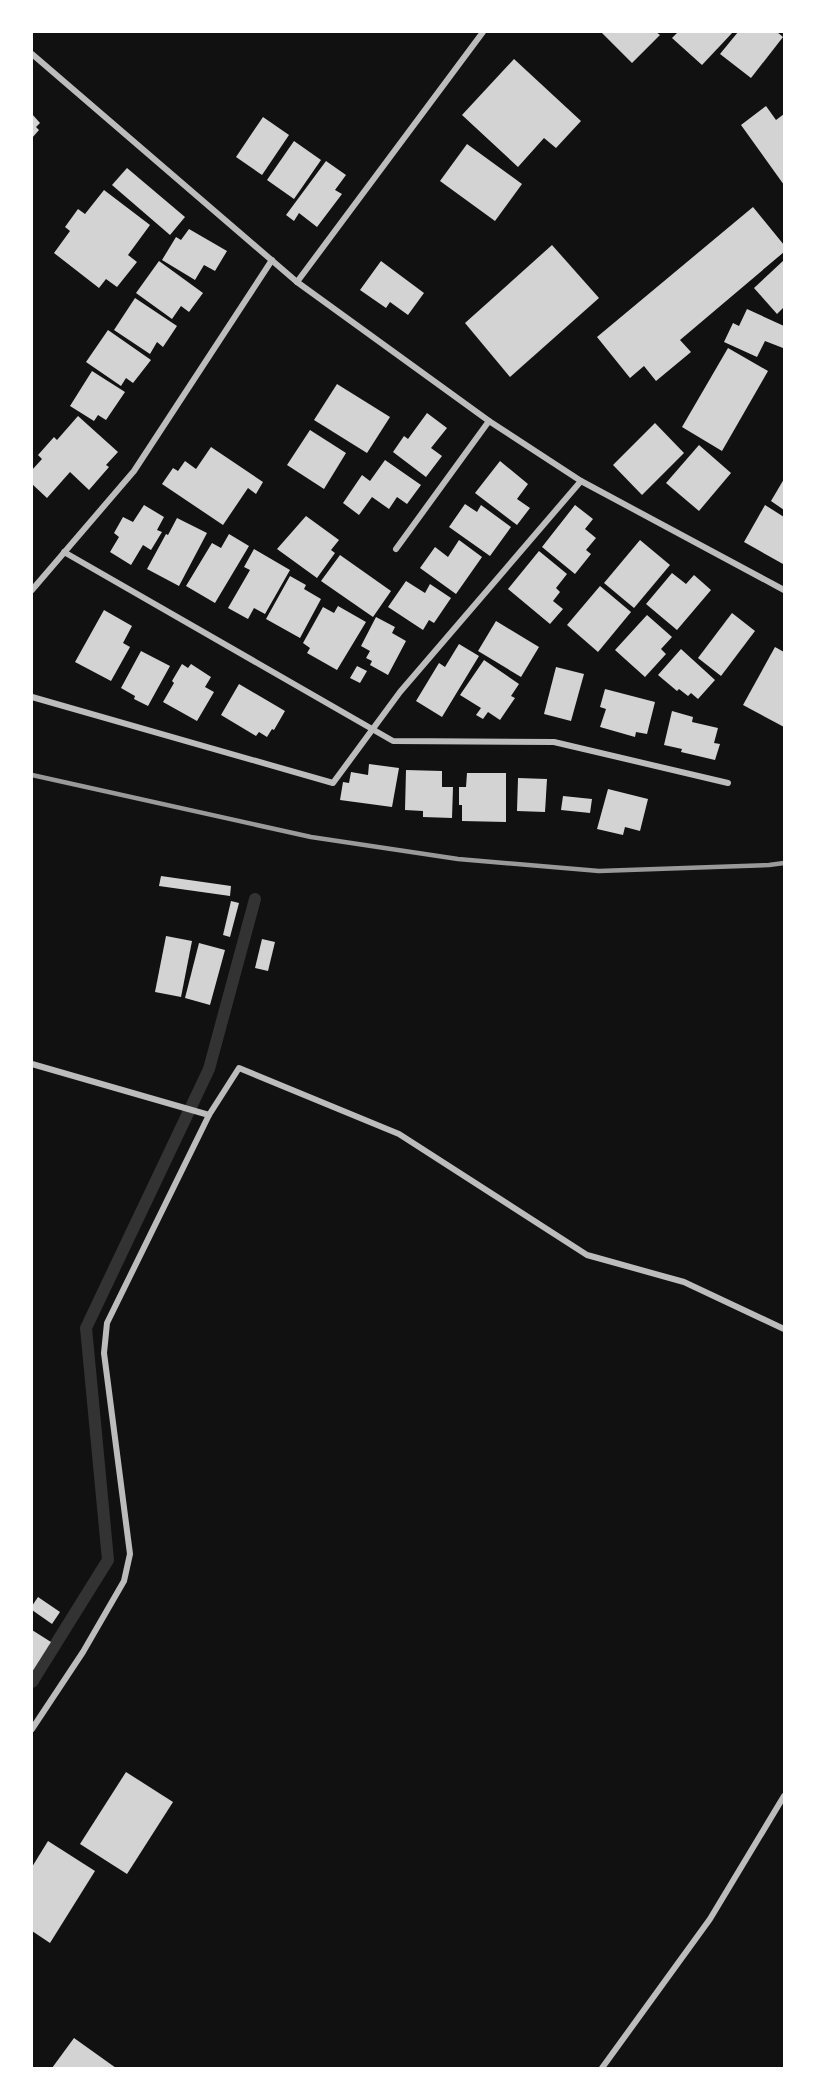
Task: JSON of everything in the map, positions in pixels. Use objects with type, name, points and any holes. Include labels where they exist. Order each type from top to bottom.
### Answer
[{"type":"street","points":[[297,282],[483,32]]},
{"type":"street","points":[[32,54],[297,282],[489,421],[581,481],[784,590]]},
{"type":"street","points":[[32,590],[134,471],[272,260]]},
{"type":"street","points":[[396,549],[489,421]]},
{"type":"street","points":[[32,697],[333,783],[400,692],[581,481]]},
{"type":"street","points":[[64,552],[393,741],[554,742],[728,783]]},
{"type":"street","points":[[32,1064],[209,1115]]},
{"type":"street","points":[[32,1729],[83,1652],[124,1581],[130,1554],[104,1353],[107,1323],[209,1115],[239,1068],[399,1134],[587,1255],[684,1282],[784,1329]]},
{"type":"street","points":[[602,2068],[710,1919],[784,1796]]},
{"type":"building","points":[[601,32],[656,32],[660,35],[632,63]]},
{"type":"building","points":[[678,32],[733,32],[702,65],[672,38]]},
{"type":"building","points":[[738,32],[777,32],[783,37],[751,78],[720,54]]},
{"type":"building","points":[[514,59],[581,121],[556,148],[544,138],[518,167],[462,115]]},
{"type":"building","points":[[766,106],[776,120],[784,114],[784,185],[741,125]]},
{"type":"building","points":[[32,114],[40,123],[36,127],[39,130],[32,138]]},
{"type":"building","points":[[263,117],[289,135],[262,175],[236,157]]},
{"type":"building","points":[[294,141],[321,160],[294,199],[267,180]]},
{"type":"building","points":[[467,144],[522,184],[495,221],[440,181]]},
{"type":"building","points":[[326,161],[346,175],[335,190],[342,194],[317,227],[299,213],[294,221],[286,215]]},
{"type":"building","points":[[127,168],[185,217],[170,235],[112,185]]},
{"type":"building","points":[[104,190],[150,225],[128,255],[137,262],[117,287],[106,279],[99,288],[54,253],[70,231],[65,227],[78,209],[85,214]]},
{"type":"building","points":[[753,207],[784,245],[784,252],[680,340],[691,352],[656,381],[644,366],[630,378],[597,337]]},
{"type":"building","points":[[189,229],[227,251],[215,271],[204,265],[195,280],[162,260],[176,237],[181,240]]},
{"type":"building","points":[[552,245],[599,298],[510,377],[465,323]]},
{"type":"building","points":[[784,260],[784,307],[777,314],[754,288]]},
{"type":"building","points":[[159,261],[203,293],[189,312],[181,306],[172,319],[136,293]]},
{"type":"building","points":[[381,261],[424,293],[408,315],[390,302],[386,308],[360,290]]},
{"type":"building","points":[[135,298],[177,326],[163,347],[157,342],[150,354],[114,330]]},
{"type":"building","points":[[747,309],[784,326],[783,348],[765,341],[757,357],[724,342],[733,323],[739,326]]},
{"type":"building","points":[[108,330],[151,360],[133,383],[126,378],[121,386],[86,362]]},
{"type":"building","points":[[728,348],[768,371],[722,451],[682,427]]},
{"type":"building","points":[[92,371],[125,392],[106,420],[98,415],[94,421],[70,406]]},
{"type":"building","points":[[337,384],[390,417],[367,453],[314,420]]},
{"type":"building","points":[[427,413],[447,428],[431,448],[442,456],[426,477],[393,452],[404,436],[408,439]]},
{"type":"building","points":[[78,416],[118,452],[106,465],[109,467],[89,490],[70,472],[47,498],[32,484],[32,470],[42,459],[38,455],[54,437],[57,440]]},
{"type":"building","points":[[655,423],[684,453],[642,495],[613,465]]},
{"type":"building","points":[[310,430],[346,453],[324,489],[287,465]]},
{"type":"building","points":[[699,445],[731,473],[699,511],[666,483]]},
{"type":"building","points":[[211,447],[263,482],[256,494],[248,488],[223,525],[162,484],[173,468],[178,471],[185,461],[196,469]]},
{"type":"building","points":[[385,460],[421,485],[407,504],[397,497],[389,509],[372,497],[359,515],[343,503],[362,475],[370,481]]},
{"type":"building","points":[[500,461],[528,484],[517,499],[530,508],[517,525],[475,493]]},
{"type":"building","points":[[784,479],[784,510],[771,501]]},
{"type":"building","points":[[465,504],[477,512],[481,505],[511,527],[490,556],[449,527]]},
{"type":"building","points":[[144,505],[164,517],[157,530],[162,532],[151,550],[143,545],[131,565],[110,552],[119,537],[114,533],[123,517],[133,522]]},
{"type":"building","points":[[575,505],[593,519],[585,529],[596,538],[586,550],[591,554],[575,574],[542,547]]},
{"type":"building","points":[[765,505],[784,517],[783,564],[744,542]]},
{"type":"building","points":[[306,516],[339,540],[331,550],[335,553],[317,578],[277,549]]},
{"type":"building","points":[[177,518],[207,533],[179,586],[147,569]]},
{"type":"building","points":[[229,534],[249,546],[215,603],[186,586],[212,543],[221,548]]},
{"type":"building","points":[[459,540],[482,557],[456,594],[420,568],[435,547],[448,557]]},
{"type":"building","points":[[640,540],[670,565],[634,608],[604,583]]},
{"type":"building","points":[[254,549],[290,570],[265,614],[254,608],[248,619],[228,608],[250,570],[244,567]]},
{"type":"building","points":[[539,551],[567,574],[556,588],[560,592],[553,601],[563,609],[550,624],[508,589]]},
{"type":"building","points":[[340,555],[391,591],[373,617],[321,581]]},
{"type":"building","points":[[672,573],[686,584],[694,575],[711,590],[677,630],[646,604]]},
{"type":"building","points":[[290,576],[306,585],[304,589],[321,599],[300,638],[266,619]]},
{"type":"building","points":[[406,581],[425,593],[430,584],[451,598],[434,623],[429,620],[423,630],[388,607]]},
{"type":"building","points":[[600,586],[631,612],[598,652],[567,625]]},
{"type":"building","points":[[338,606],[366,622],[337,670],[307,653],[310,648],[303,643],[323,607],[334,613]]},
{"type":"building","points":[[104,610],[132,626],[123,643],[130,647],[111,681],[75,662]]},
{"type":"building","points":[[732,613],[755,631],[721,676],[698,658]]},
{"type":"building","points":[[647,615],[672,637],[661,649],[666,654],[645,677],[615,650]]},
{"type":"building","points":[[376,617],[395,627],[392,633],[406,641],[388,675],[370,665],[372,661],[366,658],[370,651],[361,646]]},
{"type":"building","points":[[496,621],[539,647],[521,677],[478,651]]},
{"type":"building","points":[[459,644],[479,656],[442,717],[416,701],[439,663],[445,667]]},
{"type":"building","points":[[775,647],[784,652],[784,727],[743,705]]},
{"type":"building","points":[[681,649],[715,680],[698,699],[691,693],[688,696],[679,689],[677,691],[658,675]]},
{"type":"building","points":[[141,651],[170,666],[148,706],[134,699],[135,696],[121,688]]},
{"type":"building","points":[[484,660],[519,684],[511,696],[515,698],[500,720],[488,712],[483,719],[476,715],[481,708],[460,695]]},
{"type":"building","points":[[182,664],[188,668],[191,664],[211,677],[205,687],[214,692],[197,721],[163,702]]},
{"type":"building","points":[[357,666],[367,671],[360,683],[350,678]]},
{"type":"building","points":[[556,667],[584,674],[571,721],[544,714]]},
{"type":"building","points":[[239,684],[285,711],[267,737],[259,732],[256,736],[221,715]]},
{"type":"building","points":[[605,689],[655,702],[647,734],[636,732],[635,737],[600,727],[606,709],[600,707]]},
{"type":"building","points":[[672,711],[693,717],[692,722],[718,728],[714,743],[720,744],[715,760],[681,752],[682,749],[664,745]]},
{"type":"building","points":[[369,764],[399,768],[392,807],[340,800],[343,782],[349,783],[351,772],[368,775]]},
{"type":"building","points":[[406,770],[442,771],[442,787],[453,787],[452,818],[423,817],[423,811],[405,810]]},
{"type":"building","points":[[467,773],[506,773],[506,822],[462,821],[459,787],[466,787]]},
{"type":"building","points":[[518,778],[547,779],[545,812],[517,811]]},
{"type":"building","points":[[608,789],[648,799],[640,831],[625,827],[623,835],[597,829]]},
{"type":"building","points":[[563,796],[592,799],[590,813],[561,810]]},
{"type":"building","points":[[161,876],[231,886],[230,896],[159,886]]},
{"type":"building","points":[[231,901],[239,903],[230,937],[223,935]]},
{"type":"building","points":[[166,936],[192,941],[181,997],[155,992]]},
{"type":"building","points":[[262,939],[275,942],[268,971],[255,968]]},
{"type":"building","points":[[199,943],[225,950],[210,1005],[185,998]]},
{"type":"building","points":[[38,1597],[60,1612],[52,1624],[32,1610]]},
{"type":"building","points":[[32,1630],[51,1642],[32,1672]]},
{"type":"building","points":[[126,1772],[173,1802],[127,1874],[80,1844]]},
{"type":"building","points":[[48,1841],[95,1871],[50,1943],[32,1931],[32,1867]]},
{"type":"building","points":[[74,2038],[116,2068],[52,2068]]},
{"type":"waterway","points":[[32,1682],[108,1560],[86,1328],[209,1069],[255,899]]},
{"type":"railway","points":[[32,775],[311,837],[458,859],[599,871],[784,863]]}]
